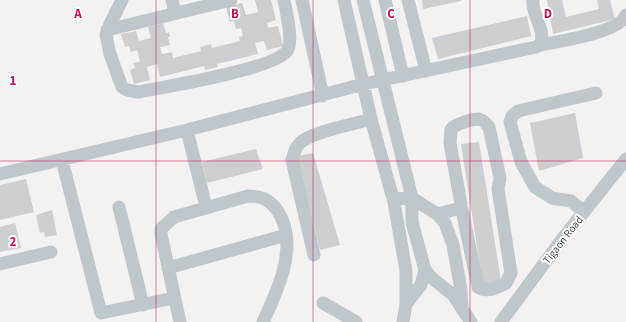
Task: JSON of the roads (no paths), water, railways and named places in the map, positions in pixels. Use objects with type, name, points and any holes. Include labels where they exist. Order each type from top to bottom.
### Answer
[{"type":"street","points":[[122,0],[107,30],[107,41],[118,82],[127,90],[138,92],[207,78],[251,67],[282,56],[288,50],[290,40],[284,0]]},
{"type":"street","points":[[172,0],[175,13]]},
{"type":"street","points":[[107,30],[231,0]]},
{"type":"street","points":[[302,0],[322,96]]},
{"type":"street","points":[[344,0],[372,119],[393,199],[406,271],[406,304],[403,322]]},
{"type":"street","points":[[363,0],[412,198],[412,222],[425,270],[453,296],[471,322]]},
{"type":"street","points":[[385,0],[403,76]]},
{"type":"street","points":[[408,0],[426,71]]},
{"type":"street","points":[[533,0],[534,10],[541,30],[542,41],[540,45]]},
{"type":"street","points":[[0,174],[187,130],[364,84],[536,47],[605,30],[620,24],[626,15]]},
{"type":"street","points":[[584,212],[571,201],[552,198],[535,187],[521,162],[510,122],[512,116],[518,111],[596,93]]},
{"type":"street","points":[[314,255],[292,160],[295,150],[301,142],[316,135],[372,119]]},
{"type":"street","points":[[479,119],[485,122],[489,127],[500,178],[498,189],[511,273],[506,283],[491,290],[482,290],[478,288],[460,208],[450,143],[451,129],[458,125],[479,119]]},
{"type":"street","points":[[187,130],[206,207]]},
{"type":"street","name":"Tigaon Road","points":[[501,322],[563,238],[626,158]]},
{"type":"street","points":[[62,160],[101,313],[174,298]]},
{"type":"street","points":[[180,322],[161,229],[166,222],[174,217],[248,196],[258,196],[267,199],[281,217],[288,239],[286,259],[276,290],[263,322]]},
{"type":"street","points":[[393,199],[412,198],[437,214],[445,223],[450,233],[461,290],[462,309]]},
{"type":"street","points":[[119,207],[143,305]]},
{"type":"street","points":[[437,214],[460,208]]},
{"type":"street","points":[[168,268],[286,234]]},
{"type":"street","points":[[0,264],[51,252]]},
{"type":"street","points":[[406,304],[422,285],[425,270]]},
{"type":"street","points":[[323,303],[356,322]]}]
